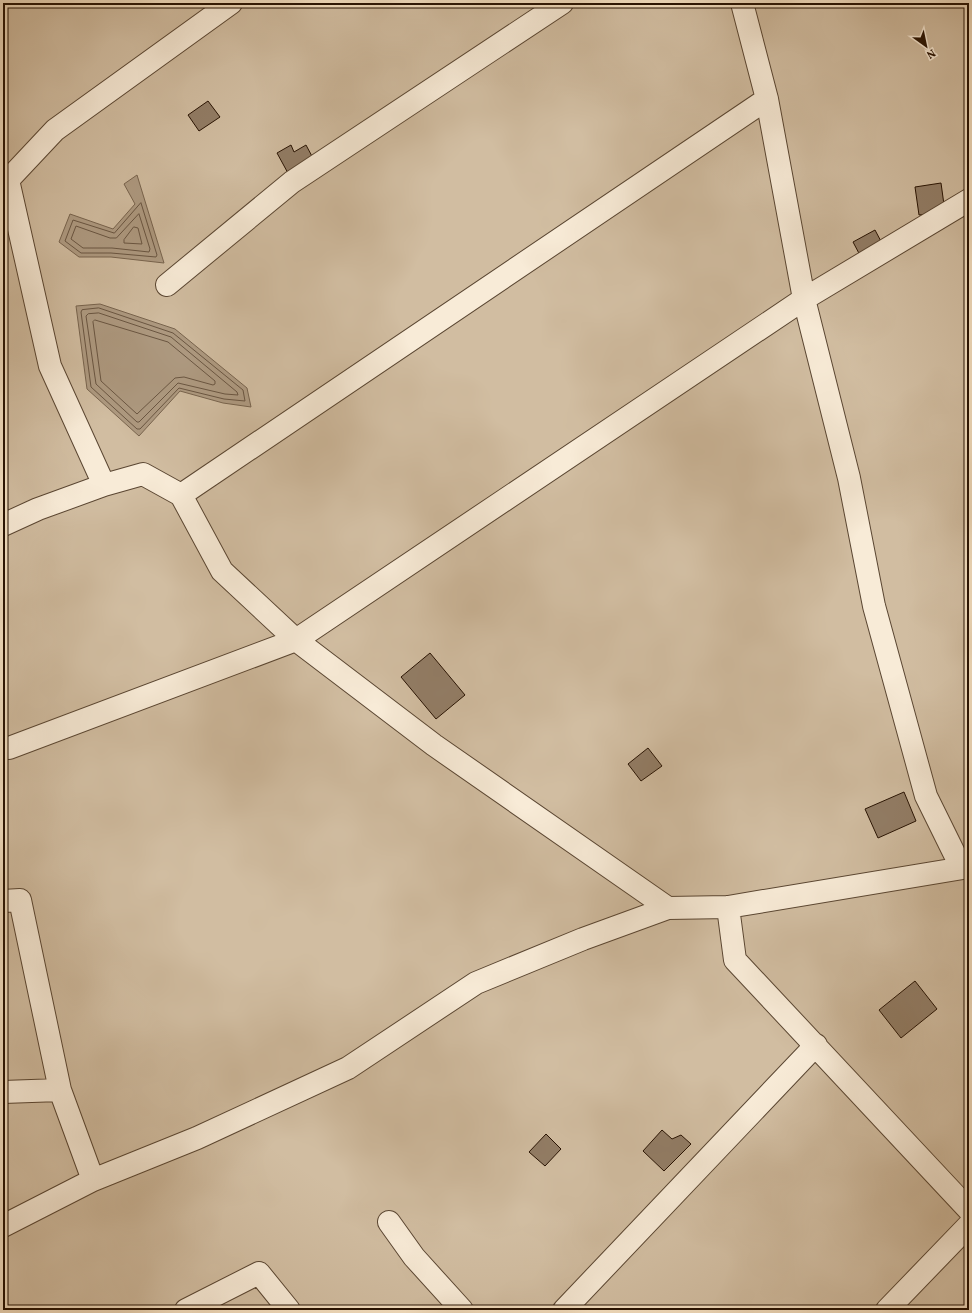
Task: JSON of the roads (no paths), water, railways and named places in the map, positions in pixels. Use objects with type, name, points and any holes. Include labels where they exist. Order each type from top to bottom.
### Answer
[{"type":"lane","points":[[104,485],[50,366],[8,180],[55,130],[231,3]]},
{"type":"lane","points":[[167,285],[292,182],[562,3]]},
{"type":"lane","points":[[3,1226],[93,1180],[196,1138],[348,1068],[476,983],[582,939],[668,908],[728,907],[965,867],[926,796],[874,606],[849,478],[804,299],[767,99],[742,3]]},
{"type":"lane","points":[[181,495],[767,99]]},
{"type":"lane","points":[[8,748],[296,640],[804,299],[969,200]]},
{"type":"lane","points":[[3,525],[38,509],[104,485],[143,474],[181,495],[222,571],[296,640],[434,746],[668,908]]},
{"type":"lane","points":[[3,901],[20,900],[60,1090],[93,1180]]},
{"type":"lane","points":[[728,907],[735,960],[969,1210]]},
{"type":"lane","points":[[564,1310],[816,1045]]},
{"type":"lane","points":[[3,1092],[60,1090]]},
{"type":"lane","points":[[389,1222],[414,1257],[462,1310]]},
{"type":"lane","points":[[887,1310],[969,1225]]},
{"type":"lane","points":[[186,1310],[259,1273],[289,1310]]},
{"type":"water","points":[[137,175],[164,263],[111,257],[79,257],[59,242],[70,214],[113,229],[135,204],[124,184]]},
{"type":"water","points":[[100,304],[175,329],[247,388],[251,407],[223,403],[180,391],[139,436],[87,389],[76,306]]}]
